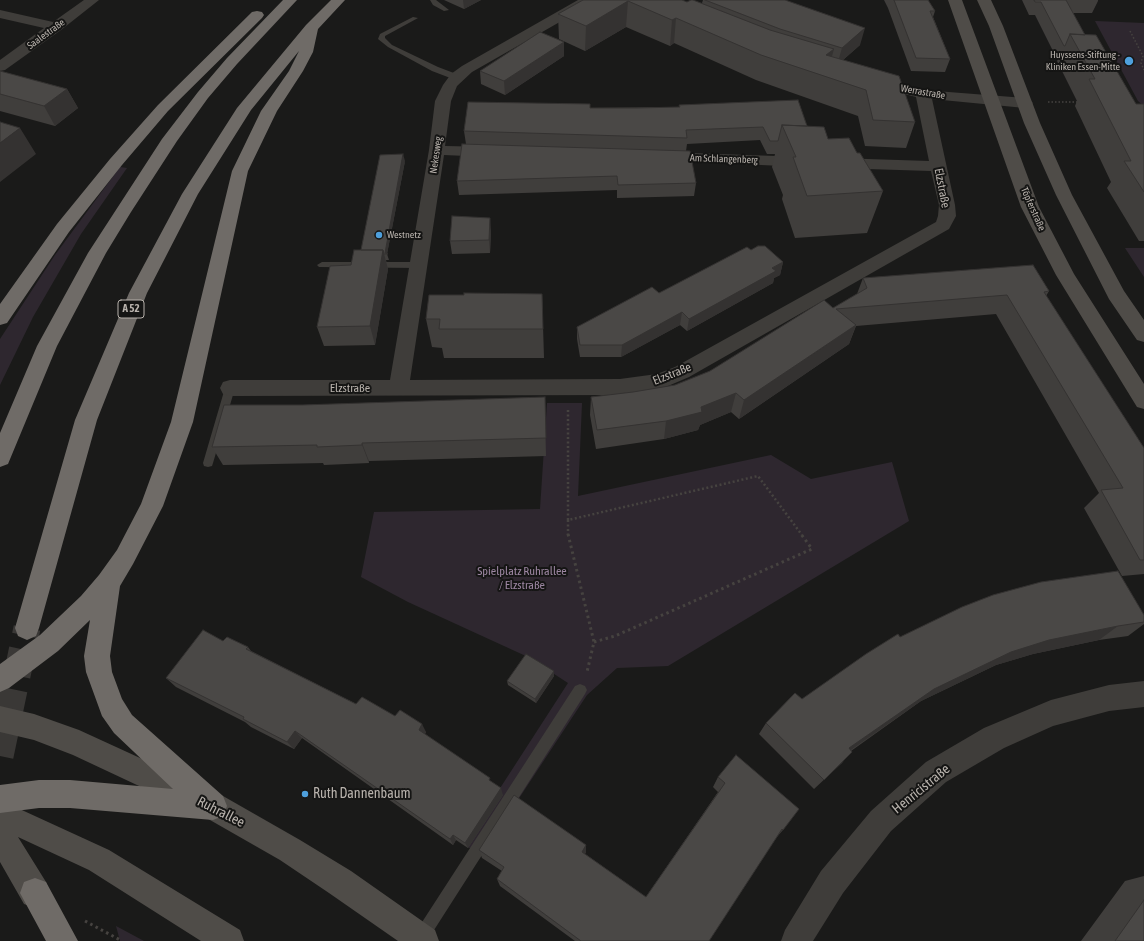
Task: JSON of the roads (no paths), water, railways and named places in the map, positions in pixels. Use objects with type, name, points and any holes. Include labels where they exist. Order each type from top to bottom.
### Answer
[{"type":"highway","points":[[0,318],[63,228],[116,162],[194,76],[235,35],[274,0]]},
{"type":"highway","points":[[0,458],[48,346],[97,253],[122,212],[170,139],[203,95],[236,56],[290,0]]},
{"type":"highway","name":"A 52","points":[[27,628],[86,420],[138,293],[190,194],[224,141],[266,81],[311,28],[338,0]]},
{"type":"highway","points":[[0,678],[49,643],[90,604],[108,583],[139,532],[152,506],[174,446],[219,270],[240,171],[269,111],[296,71],[306,52],[311,28]]},
{"type":"highway","points":[[108,583],[97,656],[99,672],[111,708],[123,724],[213,806]]},
{"type":"highway","points":[[0,799],[39,794],[70,794],[213,806]]},
{"type":"highway","points":[[35,893],[63,941]]},
{"type":"main road","name":"Töpferstraße","points":[[955,0],[1030,207],[1065,275],[1144,402]]},
{"type":"main road","points":[[984,0],[996,26],[1024,102],[1064,195],[1116,294],[1144,335]]},
{"type":"main road","name":"Ruhrallee","points":[[0,719],[34,727],[72,741],[213,806],[290,850],[422,939]]},
{"type":"main road","points":[[0,814],[99,860],[229,941]]},
{"type":"main road","points":[[0,835],[35,893]]},
{"type":"street","name":"Saalestraße","points":[[0,67],[92,0]]},
{"type":"street","name":"Nekesweg","points":[[399,388],[438,150],[443,101],[456,77],[467,69],[588,0]]},
{"type":"street","points":[[0,14],[56,27]]},
{"type":"street","name":"Werrastraße","points":[[859,77],[923,94],[1024,102]]},
{"type":"street","name":"Elzstraße","points":[[230,388],[568,388],[642,385],[661,381],[682,372],[943,225],[947,216],[947,205],[923,94]]},
{"type":"street","points":[[438,150],[509,152]]},
{"type":"street","name":"Am Schlangenberg","points":[[644,156],[938,166]]},
{"type":"street","name":"Henricistraße","points":[[796,941],[832,882],[882,821],[936,772],[994,738],[1051,713],[1109,698],[1144,694]]},
{"type":"lane","points":[[433,0],[435,4],[446,10]]},
{"type":"lane","points":[[415,18],[382,35],[381,39],[390,46],[435,70],[456,77]]},
{"type":"lane","points":[[322,265],[419,265]]},
{"type":"lane","points":[[208,463],[230,388]]},
{"type":"lane","points":[[422,939],[580,690]]},
{"type":"tunnel","points":[[0,756],[27,628]]},
{"type":"place","name":"Huyssens-Stiftung - Kliniken Essen-Mitte","points":[[1129,61]]},
{"type":"place","name":"Westnetz","points":[[379,235]]},
{"type":"place","name":"Ruth Dannenbaum","points":[[305,794]]},
{"type":"park label","name":"Spielplatz Ruhrallee / Elzstraße","points":[[522,578]]}]
